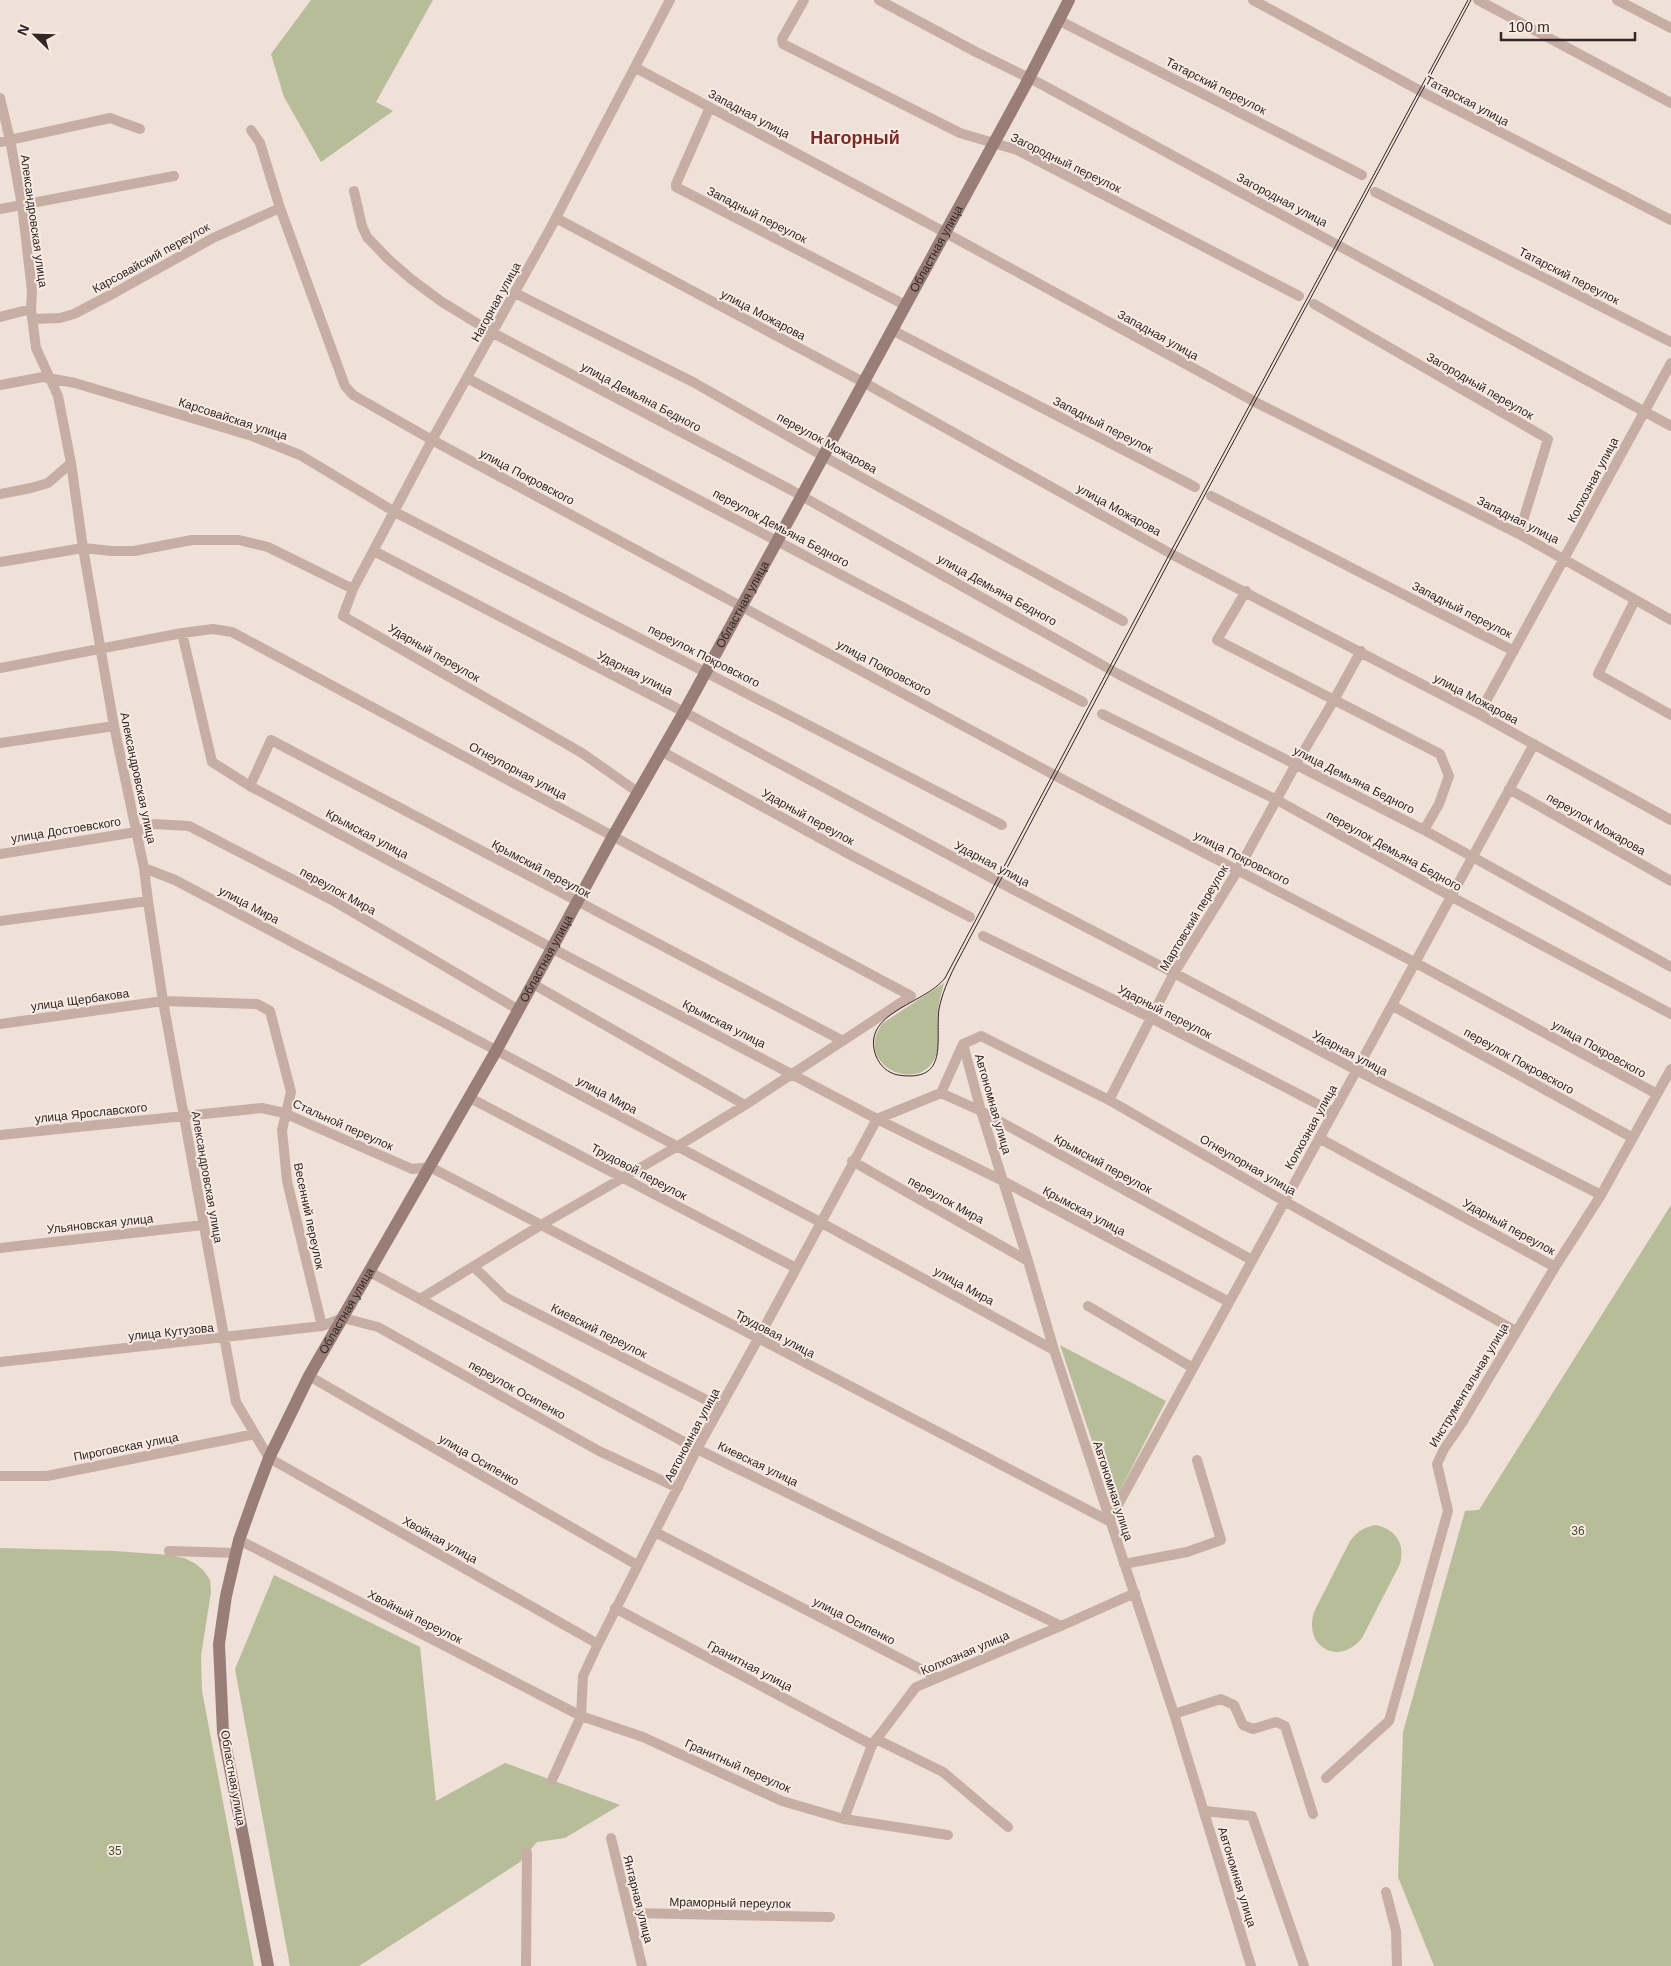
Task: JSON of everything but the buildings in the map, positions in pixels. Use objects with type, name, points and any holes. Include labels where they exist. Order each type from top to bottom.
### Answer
[{"type":"main road","name":"Областная улица","points":[[268,1966],[223,1732],[219,1644],[226,1596],[239,1540],[269,1458],[310,1376],[470,1098],[613,836],[684,712],[994,143],[1069,0]]},
{"type":"street","name":"Нагорная улица","points":[[343,616],[353,589],[432,440],[556,218],[670,0]]},
{"type":"street","name":"Загородный переулок","points":[[804,0],[782,39],[783,44],[960,133],[1018,150],[1299,296]]},
{"type":"street","name":"Загородная улица","points":[[879,0],[1029,78],[1671,426]]},
{"type":"street","name":"Татарская улица","points":[[1253,0],[1428,95],[1671,220]]},
{"type":"street","points":[[1478,0],[1671,103]]},
{"type":"street","points":[[1617,0],[1671,28]]},
{"type":"street","name":"Татарский переулок","points":[[1058,20],[1362,174]]},
{"type":"street","name":"Западная улица","points":[[636,68],[944,232],[1259,404],[1565,558],[1671,620]]},
{"type":"street","name":"Александровская улица","points":[[0,98],[5,141],[22,205],[32,291],[32,314],[36,348],[58,396],[71,463],[83,548],[114,726],[144,868],[163,1001],[236,1402],[269,1458]]},
{"type":"street","name":"Западный переулок","points":[[710,107],[676,187],[906,305]]},
{"type":"street","points":[[5,141],[110,118],[140,129]]},
{"type":"street","name":"улица Покровского","points":[[251,130],[260,143],[280,208],[345,386],[353,395],[432,440],[1060,778],[1416,963],[1657,1094]]},
{"type":"street","points":[[0,209],[174,176]]},
{"type":"street","name":"улица Демьяна Бедного","points":[[354,191],[362,226],[367,237],[388,259],[442,302],[493,333],[802,496],[1120,675],[1474,856],[1671,967]]},
{"type":"street","name":"Татарский переулок","points":[[1375,192],[1671,342]]},
{"type":"street","name":"Карсовайский переулок","points":[[0,317],[32,314],[60,318],[74,314],[213,238],[280,208]]},
{"type":"street","name":"улица Можарова","points":[[556,218],[863,382],[1176,556],[1479,714],[1671,820]]},
{"type":"street","name":"переулок Можарова","points":[[515,292],[693,382],[823,456],[1123,621]]},
{"type":"street","name":"Загородный переулок","points":[[1314,304],[1548,439],[1519,534]]},
{"type":"street","name":"Западный переулок","points":[[892,330],[1195,487]]},
{"type":"street","name":"Колхозная улица","points":[[1479,714],[1671,363]]},
{"type":"street","name":"Карсовайская улица","points":[[0,386],[43,378],[75,383],[242,434],[300,455],[395,512]]},
{"type":"street","name":"переулок Демьяна Бедного","points":[[467,378],[1083,702]]},
{"type":"street","points":[[0,494],[31,488],[48,482],[71,463]]},
{"type":"street","name":"Западный переулок","points":[[1211,496],[1514,651]]},
{"type":"street","name":"переулок Покровского","points":[[395,512],[1002,825]]},
{"type":"street","points":[[0,562],[83,548],[134,551],[192,540],[239,540],[268,547],[353,589]]},
{"type":"street","name":"Ударная улица","points":[[374,551],[684,712],[1003,884],[1358,1071],[1601,1195]]},
{"type":"street","points":[[1246,591],[1218,640],[1440,754],[1449,776],[1439,804],[1424,830]]},
{"type":"street","points":[[1635,600],[1598,674],[1671,715]]},
{"type":"street","name":"Ударный переулок","points":[[343,616],[582,753],[639,793]]},
{"type":"street","name":"Огнеупорная улица","points":[[0,668],[213,629],[232,632],[911,996],[843,1041]]},
{"type":"street","name":"Крымская улица","points":[[182,634],[212,762],[250,786],[553,949],[876,1118],[1003,1181],[1229,1302]]},
{"type":"street","name":"Мартовский переулок","points":[[1109,1100],[1174,973],[1238,870],[1296,764],[1361,652]]},
{"type":"street","name":"переулок Демьяна Бедного","points":[[1102,714],[1277,800],[1452,897],[1671,1014]]},
{"type":"street","points":[[0,742],[114,726]]},
{"type":"street","name":"Крымский переулок","points":[[250,786],[271,740],[843,1041]]},
{"type":"street","name":"Колхозная улица","points":[[1110,1521],[1333,1112],[1358,1071],[1534,744]]},
{"type":"street","name":"Ударный переулок","points":[[661,751],[970,917]]},
{"type":"street","name":"переулок Можарова","points":[[1510,789],[1671,882]]},
{"type":"street","name":"переулок Мира","points":[[136,832],[154,824],[189,826],[332,900],[519,1010]]},
{"type":"street","name":"улица Достоевского","points":[[0,854],[136,832]]},
{"type":"street","name":"улица Мира","points":[[144,868],[175,880],[678,1146],[1054,1350]]},
{"type":"street","points":[[0,921],[148,900]]},
{"type":"street","name":"Ударный переулок","points":[[983,936],[1151,1018],[1333,1112]]},
{"type":"street","points":[[533,984],[745,1105]]},
{"type":"street","name":"улица Щербакова","points":[[0,1024],[163,1001]]},
{"type":"street","name":"Весенний переулок","points":[[163,1001],[257,1004],[270,1011],[290,1092],[284,1113],[282,1130],[287,1181],[322,1326]]},
{"type":"street","name":"переулок Покровского","points":[[1393,1006],[1633,1138]]},
{"type":"street","name":"Огнеупорная улица","points":[[962,1044],[981,1036],[1109,1100],[1516,1331]]},
{"type":"street","points":[[420,1299],[541,1225],[678,1146],[843,1041]]},
{"type":"street","name":"Автономная улица","points":[[941,1093],[962,1044]]},
{"type":"street","name":"Автономная улица","points":[[962,1044],[1054,1350],[1174,1714],[1251,1966]]},
{"type":"street","name":"Инструментальная улица","points":[[1326,1778],[1388,1721],[1448,1511],[1438,1464],[1444,1450],[1601,1195],[1671,1069]]},
{"type":"street","points":[[876,1118],[941,1093]]},
{"type":"street","name":"Крымский переулок","points":[[941,1093],[981,1112],[1252,1260]]},
{"type":"street","name":"Трудовой переулок","points":[[470,1098],[796,1268]]},
{"type":"street","name":"Стальной переулок","points":[[184,1116],[262,1108],[284,1113],[412,1169],[430,1167]]},
{"type":"street","name":"улица Ярославского","points":[[0,1135],[184,1116]]},
{"type":"street","name":"Автономная улица","points":[[552,1780],[581,1716],[583,1676],[615,1608],[697,1449],[876,1118]]},
{"type":"street","name":"Ударный переулок","points":[[1319,1138],[1555,1267]]},
{"type":"street","name":"переулок Мира","points":[[852,1161],[1028,1261]]},
{"type":"street","name":"Трудовая улица","points":[[430,1167],[1110,1521]]},
{"type":"street","name":"Ульяновская улица","points":[[0,1248],[203,1225]]},
{"type":"street","name":"Киевский переулок","points":[[474,1267],[505,1297],[720,1407]]},
{"type":"street","name":"Киевская улица","points":[[370,1272],[697,1449],[1062,1626]]},
{"type":"street","points":[[1088,1306],[1193,1368]]},
{"type":"street","name":"улица Кутузова","points":[[0,1362],[224,1339],[322,1326],[343,1318]]},
{"type":"street","name":"переулок Осипенко","points":[[343,1318],[378,1327],[599,1451],[678,1488]]},
{"type":"street","name":"улица Осипенко","points":[[310,1376],[637,1565]]},
{"type":"street","name":"Пироговская улица","points":[[0,1476],[47,1476],[255,1434]]},
{"type":"street","name":"Хвойная улица","points":[[269,1458],[598,1644]]},
{"type":"street","points":[[1124,1564],[1187,1552],[1221,1540],[1197,1460]]},
{"type":"street","name":"улица Осипенко","points":[[655,1532],[936,1677]]},
{"type":"street","name":"Хвойный переулок","points":[[239,1540],[581,1716]]},
{"type":"street","points":[[168,1551],[236,1554]]},
{"type":"street","name":"Колхозная улица","points":[[844,1819],[874,1742],[916,1687],[936,1677],[1062,1626],[1135,1593]]},
{"type":"street","name":"Гранитная улица","points":[[615,1608],[874,1742],[942,1772],[1008,1827]]},
{"type":"street","points":[[1174,1714],[1221,1699],[1234,1705],[1243,1725],[1253,1729],[1276,1722],[1285,1726],[1313,1814]]},
{"type":"street","name":"Гранитный переулок","points":[[581,1716],[643,1737],[782,1801],[844,1819],[948,1835]]},
{"type":"street","points":[[1205,1812],[1252,1816],[1304,1966]]},
{"type":"street","name":"Янтарная улица","points":[[611,1838],[642,1966]]},
{"type":"street","points":[[526,1966],[527,1853]]},
{"type":"street","points":[[1386,1892],[1396,1931],[1397,1966]]},
{"type":"street","name":"Мраморный переулок","points":[[630,1913],[830,1917]]},
{"type":"green space","points":[[311,0],[433,0],[376,102],[393,111],[321,162],[284,97],[271,54]]},
{"type":"green space","points":[[944,983],[938,1010],[938,1048],[934,1060],[925,1070],[914,1074],[902,1074],[890,1069],[881,1061],[875,1050],[876,1037],[883,1023]]},
{"type":"green space","name":"36","points":[[1671,1205],[1671,1966],[1434,1966],[1398,1877],[1403,1732],[1465,1511],[1479,1510]]},
{"type":"green space","points":[[1060,1345],[1166,1401],[1113,1504]]},
{"type":"green space","points":[[1376,1525],[1389,1530],[1398,1539],[1401,1550],[1400,1564],[1362,1638],[1353,1647],[1343,1651],[1334,1652],[1325,1649],[1318,1643],[1314,1635],[1312,1624],[1314,1612],[1350,1541],[1362,1530]]},
{"type":"green space","name":"35","points":[[0,1548],[114,1551],[170,1555],[184,1558],[196,1564],[210,1580],[211,1592],[201,1656],[202,1691],[254,1966],[0,1966]]},
{"type":"green space","points":[[274,1575],[420,1647],[436,1801],[505,1763],[620,1805],[565,1838],[537,1842],[520,1862],[359,1966],[290,1966],[235,1669]]},
{"type":"tram line","points":[[1468,0],[1170,553],[945,978],[935,987],[885,1019],[877,1029],[874,1041],[876,1056],[882,1066],[891,1073],[915,1076],[926,1072],[933,1066],[938,1046],[939,1009],[955,966],[1173,554],[1471,0]]},
{"type":"district","name":"Нагорный","points":[[855,138]]}]
